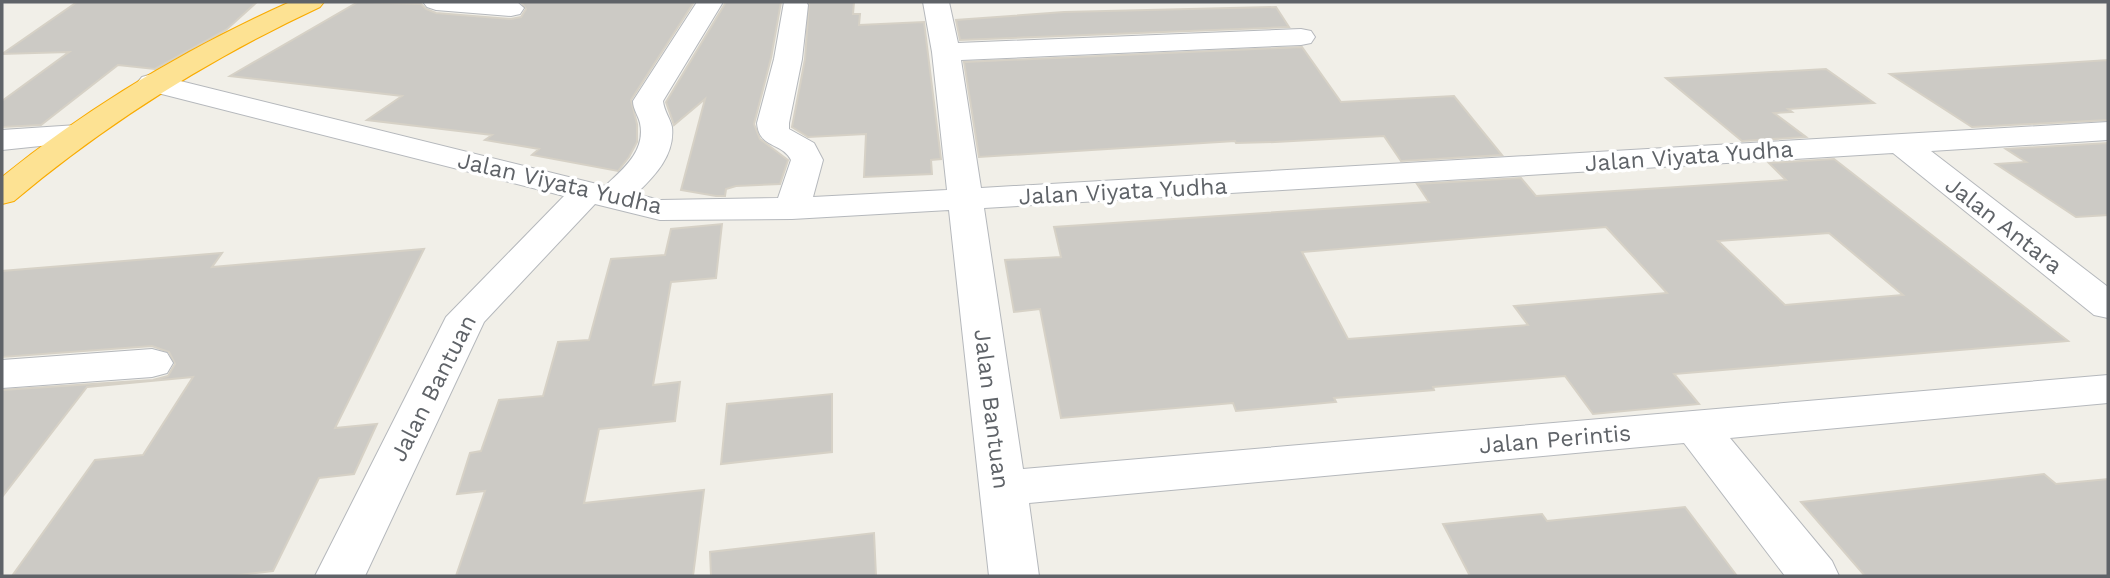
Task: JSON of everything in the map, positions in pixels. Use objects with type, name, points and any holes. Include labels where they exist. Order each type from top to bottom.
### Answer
[{"type":"highway","points":[[2,194],[77,134],[152,83],[261,24],[311,2]]},
{"type":"street","points":[[436,2],[511,8]]},
{"type":"street","name":"Jalan Bantuan","points":[[340,576],[466,317],[600,195],[654,153],[656,128],[654,117],[648,109],[648,101],[710,2]]},
{"type":"street","name":"Jalan Bantuan","points":[[936,2],[946,52],[1014,576]]},
{"type":"street","points":[[792,209],[807,160],[800,148],[774,133],[773,123],[788,59],[795,5]]},
{"type":"street","points":[[946,52],[1301,37]]},
{"type":"street","name":"Jalan Viyata Yudha","points":[[152,83],[660,210],[792,209],[2108,131]]},
{"type":"street","points":[[2,140],[77,134]]},
{"type":"street","name":"Jalan Antara","points":[[1900,143],[2108,306]]},
{"type":"street","points":[[2,374],[152,363]]},
{"type":"street","name":"Jalan Perintis","points":[[1003,488],[2108,389]]},
{"type":"street","points":[[1695,426],[1814,576]]},
{"type":"building","points":[[77,2],[257,2],[226,30],[155,69],[118,65],[41,125],[2,127],[2,101],[69,52],[2,54]]},
{"type":"building","points":[[358,2],[421,4],[436,13],[511,19],[521,17],[526,9],[521,2],[694,2],[631,100],[637,124],[637,142],[618,171],[532,155],[539,149],[485,140],[492,135],[367,120],[402,96],[230,76]]},
{"type":"building","points":[[726,2],[781,2],[771,58],[754,124],[760,139],[788,160],[780,184],[736,186],[726,189],[725,196],[716,196],[681,190],[705,99],[674,125],[666,102]]},
{"type":"building","points":[[809,2],[854,2],[853,14],[860,14],[859,25],[924,22],[941,159],[931,160],[932,174],[864,177],[866,134],[808,137],[792,127],[805,59]]},
{"type":"building","points":[[1276,7],[1289,27],[960,40],[956,20],[1064,12]]},
{"type":"building","points":[[1302,47],[1341,102],[1454,96],[1502,155],[1401,161],[1384,136],[1275,142],[1235,141],[979,157],[964,62]]},
{"type":"building","points":[[2108,60],[2108,120],[1972,127],[1890,74]]},
{"type":"building","points":[[1826,69],[1874,103],[1788,109],[1792,112],[1774,113],[1806,137],[1742,141],[1666,78]]},
{"type":"building","points":[[2108,143],[2108,215],[2076,217],[1996,164],[2026,162],[2006,149]]},
{"type":"building","points":[[1834,159],[2068,341],[1674,374],[1699,404],[1593,414],[1565,376],[1433,387],[1434,390],[1334,398],[1336,402],[1236,411],[1233,403],[1061,418],[1040,309],[1014,312],[1005,260],[1061,257],[1054,227],[1429,202],[1417,184],[1521,178],[1536,196],[1786,180],[1769,163]],"holes":[[[1606,227],[1667,293],[1514,306],[1528,325],[1348,339],[1302,252]],[[1829,233],[1903,295],[1785,305],[1718,241]]]},
{"type":"building","points":[[722,224],[716,278],[671,282],[653,385],[680,382],[675,421],[599,429],[584,503],[704,490],[693,576],[456,576],[485,491],[457,494],[470,453],[481,451],[499,400],[543,396],[558,342],[589,340],[611,259],[665,255],[671,229]]},
{"type":"building","points":[[424,249],[335,428],[377,424],[354,474],[319,478],[273,571],[231,576],[12,576],[95,460],[143,455],[193,377],[87,387],[2,497],[2,390],[153,380],[168,376],[175,364],[169,352],[152,346],[2,357],[2,271],[222,253],[212,267]]},
{"type":"building","points":[[832,394],[832,452],[721,464],[727,404]]},
{"type":"building","points":[[2044,474],[2056,484],[2108,479],[2108,576],[1865,576],[1801,502]]},
{"type":"building","points":[[1685,507],[1737,576],[1470,576],[1443,524],[1542,514],[1547,521]]},
{"type":"building","points":[[874,533],[876,576],[711,576],[710,552]]}]
